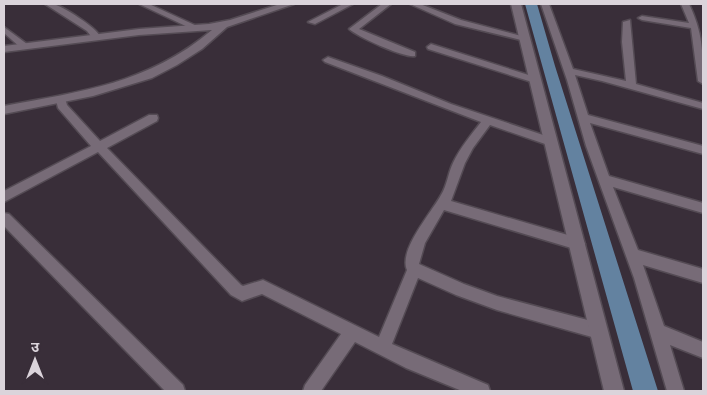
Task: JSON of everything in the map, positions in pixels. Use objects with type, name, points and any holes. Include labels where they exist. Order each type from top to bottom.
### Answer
[{"type":"street","points":[[50,4],[90,29],[96,34],[96,37]]},
{"type":"street","points":[[142,4],[194,27]]},
{"type":"street","points":[[4,49],[96,37],[223,25],[286,4]]},
{"type":"street","points":[[312,22],[349,4]]},
{"type":"street","points":[[387,4],[353,29],[384,44],[412,54]]},
{"type":"street","points":[[414,4],[458,22],[525,38]]},
{"type":"street","points":[[516,4],[614,391]]},
{"type":"street","points":[[545,4],[632,255],[676,391]]},
{"type":"street","points":[[685,4],[697,25],[703,81]]},
{"type":"street","points":[[642,18],[697,25]]},
{"type":"street","points":[[627,22],[626,42],[631,86]]},
{"type":"street","points":[[4,110],[110,90],[134,82],[171,65],[196,48],[223,25]]},
{"type":"street","points":[[4,29],[24,46]]},
{"type":"street","points":[[431,48],[535,80]]},
{"type":"street","points":[[328,60],[552,142]]},
{"type":"street","points":[[569,71],[703,106]]},
{"type":"street","points":[[61,100],[62,106],[99,147],[236,290],[242,294],[263,287],[412,362],[482,391]]},
{"type":"street","points":[[583,117],[703,150]]},
{"type":"street","points":[[4,197],[153,118]]},
{"type":"street","points":[[383,347],[414,269],[412,258],[434,214],[446,199],[462,158],[488,120]]},
{"type":"street","points":[[605,180],[703,208]]},
{"type":"street","points":[[442,203],[456,209],[578,244]]},
{"type":"street","points":[[4,218],[176,391]]},
{"type":"street","points":[[632,255],[703,276]]},
{"type":"street","points":[[414,269],[461,290],[600,331]]},
{"type":"street","points":[[311,391],[352,332]]},
{"type":"street","points":[[658,332],[703,350]]},
{"type":"water","points":[[525,4],[537,4],[658,391],[633,391]]}]
